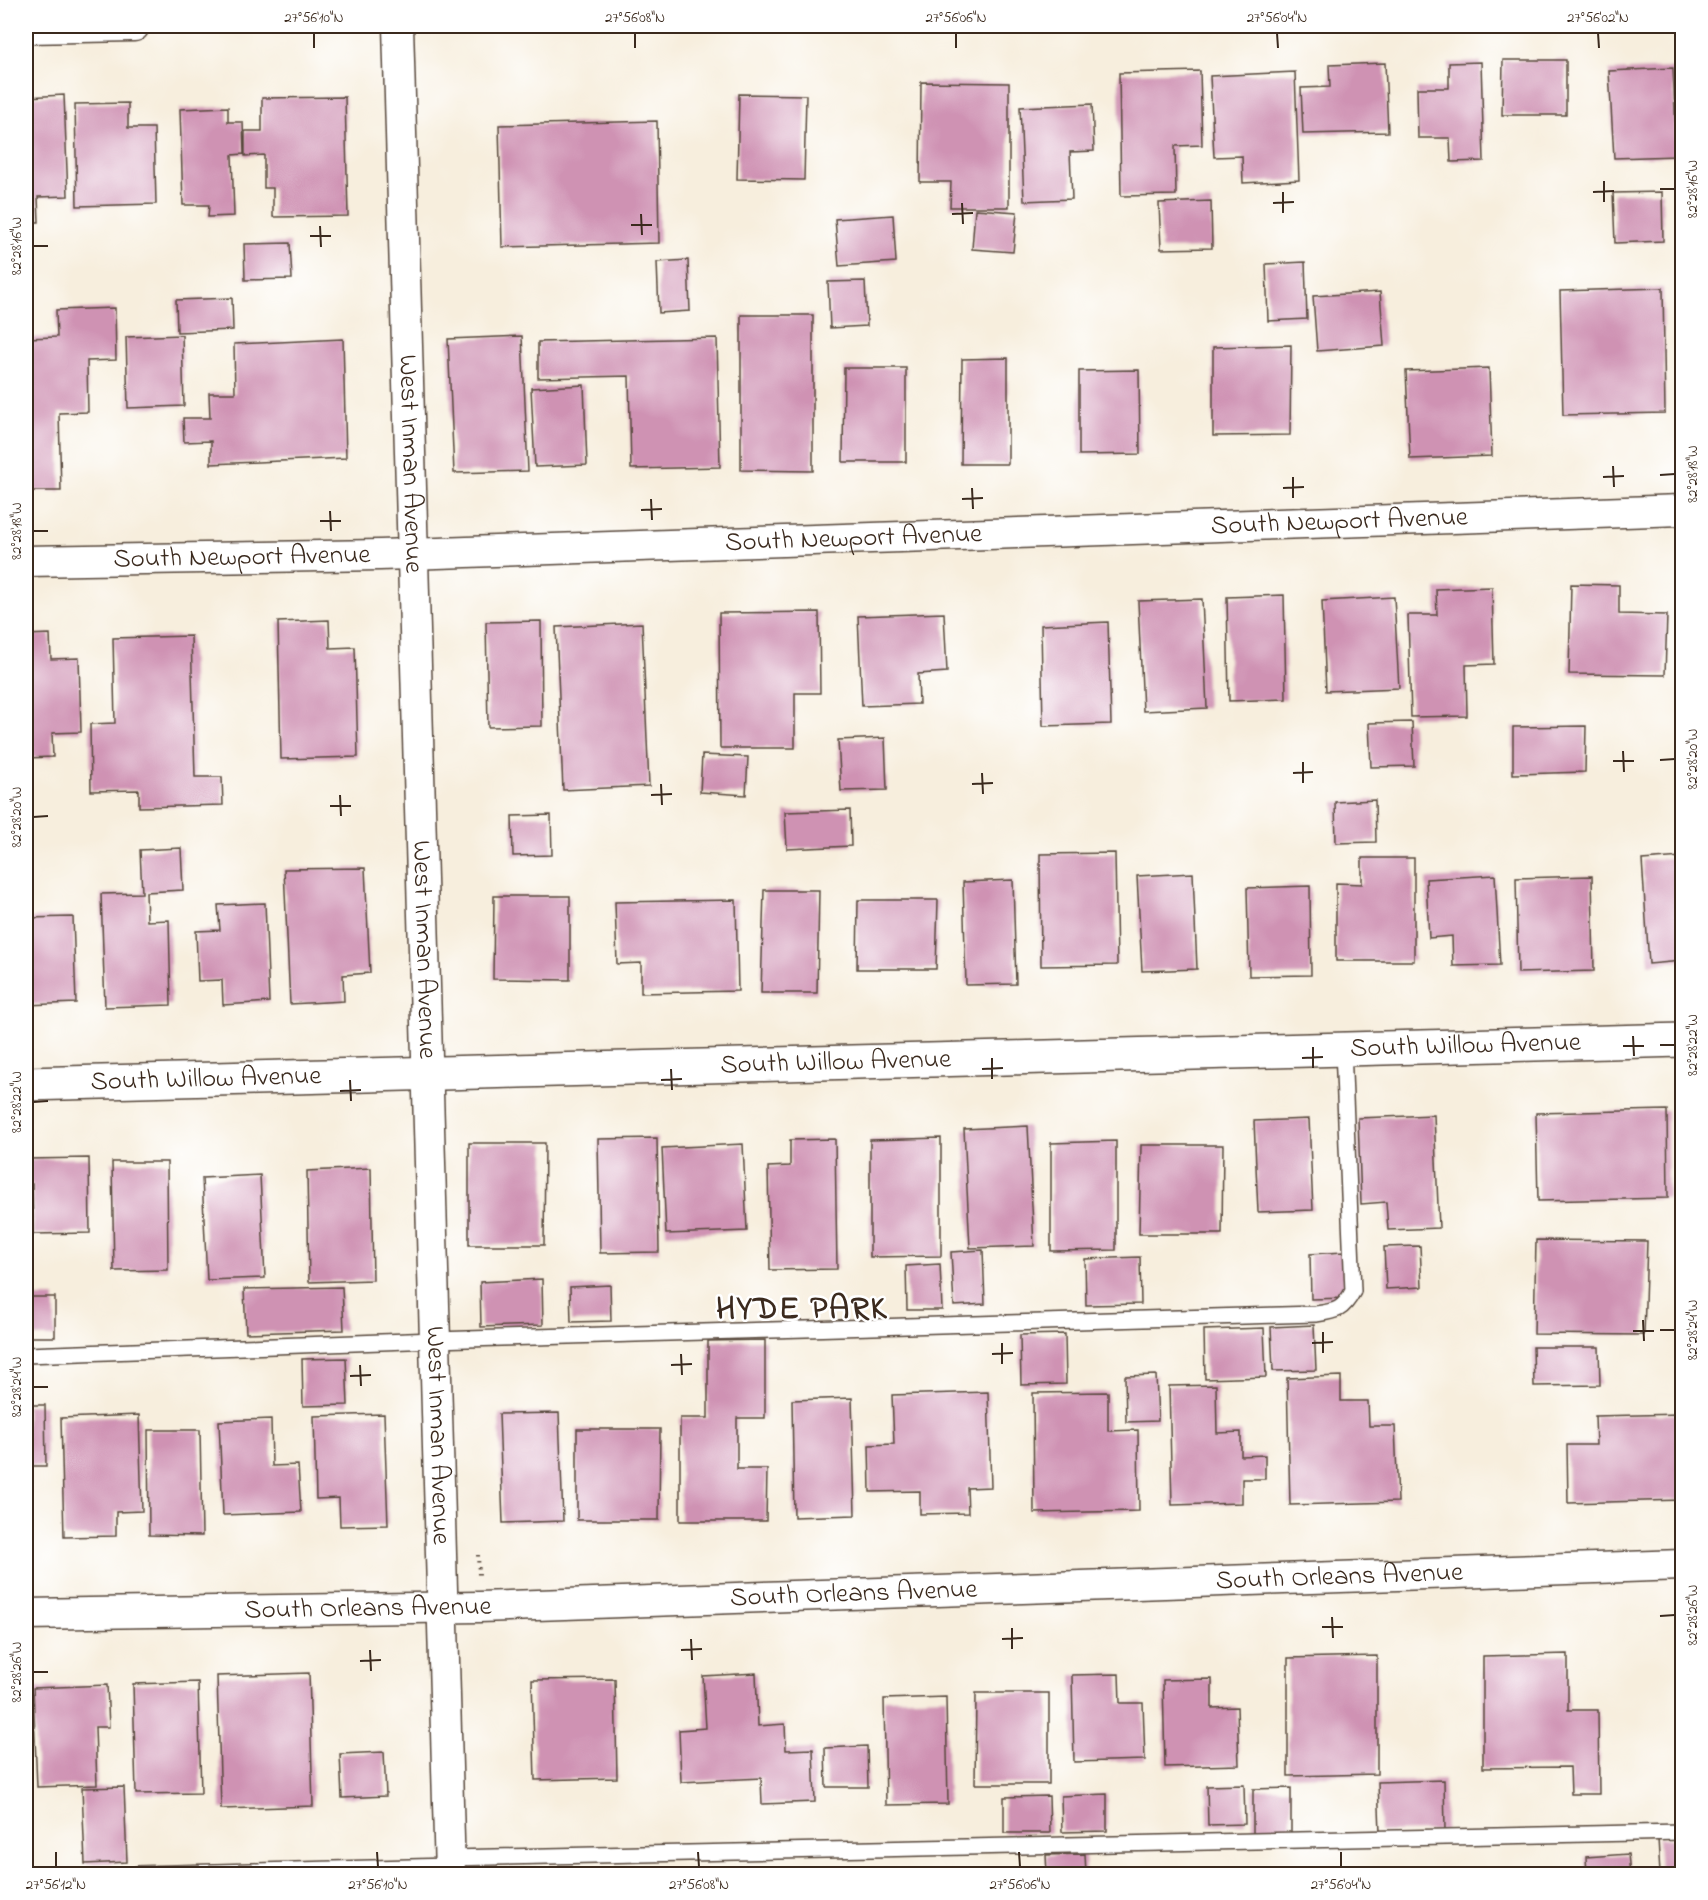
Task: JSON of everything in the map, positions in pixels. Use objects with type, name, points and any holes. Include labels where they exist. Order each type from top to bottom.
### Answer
[{"type":"street","points":[[26,28],[134,26]]},
{"type":"street","name":"West Inman Avenue","points":[[398,26],[449,1866]]},
{"type":"street","name":"South Newport Avenue","points":[[26,561],[413,554],[1683,510]]},
{"type":"street","name":"South Willow Avenue","points":[[26,1084],[1683,1040]]},
{"type":"street","name":"South Orleans Avenue","points":[[26,1614],[479,1607],[1683,1565]]},
{"type":"lane","points":[[26,1355],[1330,1312],[1346,1305],[1353,1291],[1343,1049]]},
{"type":"lane","points":[[138,1875],[1683,1832]]},
{"type":"shaded area","points":[[77,1870],[77,1874],[26,1874],[26,1871]]},
{"type":"building","points":[[1503,60],[1566,60],[1566,115],[1502,115]]},
{"type":"building","points":[[1481,62],[1484,161],[1451,162],[1450,138],[1418,138],[1417,88],[1449,88],[1449,63]]},
{"type":"building","points":[[1385,63],[1388,132],[1303,134],[1301,88],[1330,87],[1329,65]]},
{"type":"building","points":[[1673,68],[1677,156],[1614,158],[1609,71]]},
{"type":"building","points":[[1200,71],[1202,145],[1175,146],[1176,195],[1121,196],[1119,73]]},
{"type":"building","points":[[1295,72],[1299,180],[1243,183],[1242,156],[1214,157],[1210,76]]},
{"type":"building","points":[[921,82],[1009,83],[1009,207],[950,207],[951,182],[920,182]]},
{"type":"building","points":[[739,94],[806,95],[804,180],[737,179]]},
{"type":"building","points":[[64,95],[68,196],[38,197],[39,222],[26,222],[26,97]]},
{"type":"building","points":[[345,97],[348,216],[273,217],[273,188],[264,188],[264,155],[245,156],[245,131],[262,131],[262,98]]},
{"type":"building","points":[[128,103],[128,128],[154,128],[156,204],[77,206],[75,104]]},
{"type":"building","points":[[1092,104],[1094,151],[1070,152],[1072,199],[1024,201],[1020,107]]},
{"type":"building","points":[[228,107],[228,122],[243,122],[244,154],[232,155],[234,216],[208,217],[209,205],[183,205],[180,109]]},
{"type":"building","points":[[657,121],[659,243],[502,247],[499,125]]},
{"type":"building","points":[[1662,192],[1663,241],[1615,243],[1613,193]]},
{"type":"building","points":[[1211,201],[1212,248],[1161,249],[1159,203]]},
{"type":"building","points":[[975,209],[1017,212],[1013,252],[972,249]]},
{"type":"building","points":[[893,215],[896,262],[839,266],[835,219]]},
{"type":"building","points":[[290,243],[292,279],[245,280],[244,244]]},
{"type":"building","points":[[688,260],[690,311],[659,313],[657,262]]},
{"type":"building","points":[[1305,262],[1307,319],[1268,321],[1266,264]]},
{"type":"building","points":[[865,281],[867,326],[830,328],[828,282]]},
{"type":"building","points":[[1663,288],[1665,413],[1563,415],[1560,291]]},
{"type":"building","points":[[1380,292],[1384,346],[1317,351],[1313,296]]},
{"type":"building","points":[[232,298],[233,330],[177,332],[176,300]]},
{"type":"building","points":[[115,308],[116,360],[87,361],[88,412],[59,413],[61,491],[26,491],[26,338],[57,337],[56,310]]},
{"type":"building","points":[[741,315],[813,315],[813,471],[741,470]]},
{"type":"building","points":[[182,335],[184,406],[128,408],[126,337]]},
{"type":"building","points":[[522,336],[528,471],[454,473],[448,339]]},
{"type":"building","points":[[717,338],[720,467],[631,469],[629,376],[538,378],[538,342]]},
{"type":"building","points":[[343,339],[346,458],[211,464],[211,441],[184,442],[183,418],[210,418],[209,393],[235,393],[234,344]]},
{"type":"building","points":[[1291,345],[1290,435],[1213,436],[1213,347]]},
{"type":"building","points":[[1008,358],[1008,464],[961,464],[962,359]]},
{"type":"building","points":[[844,368],[906,368],[906,462],[843,462]]},
{"type":"building","points":[[1489,368],[1492,456],[1410,459],[1406,371]]},
{"type":"building","points":[[1139,370],[1140,454],[1079,455],[1079,371]]},
{"type":"building","points":[[584,385],[587,465],[535,467],[531,388]]},
{"type":"building","points":[[1571,584],[1619,585],[1619,614],[1667,615],[1665,675],[1569,674]]},
{"type":"building","points":[[1492,587],[1494,664],[1466,665],[1467,716],[1411,717],[1408,615],[1437,615],[1436,589]]},
{"type":"building","points":[[1284,595],[1286,699],[1229,701],[1227,597]]},
{"type":"building","points":[[1394,597],[1399,688],[1326,691],[1322,601]]},
{"type":"building","points":[[1202,599],[1207,708],[1143,711],[1138,601]]},
{"type":"building","points":[[819,612],[820,693],[795,693],[795,748],[720,748],[719,613]]},
{"type":"building","points":[[944,613],[947,672],[918,674],[919,704],[862,706],[858,616]]},
{"type":"building","points":[[329,620],[330,648],[355,647],[358,757],[281,759],[278,622]]},
{"type":"building","points":[[541,621],[542,726],[488,727],[486,622]]},
{"type":"building","points":[[1108,622],[1111,724],[1043,726],[1041,625]]},
{"type":"building","points":[[642,623],[649,786],[563,790],[556,627]]},
{"type":"building","points":[[50,634],[51,659],[79,658],[81,732],[52,733],[53,757],[26,758],[26,635]]},
{"type":"building","points":[[191,636],[195,777],[222,777],[223,805],[139,807],[139,790],[91,791],[90,724],[115,723],[113,638]]},
{"type":"building","points":[[1412,722],[1414,766],[1371,767],[1369,723]]},
{"type":"building","points":[[1586,726],[1585,772],[1513,774],[1513,727]]},
{"type":"building","points":[[885,738],[887,790],[841,791],[838,740]]},
{"type":"building","points":[[702,755],[748,757],[746,795],[700,792]]},
{"type":"building","points":[[1375,800],[1376,842],[1336,843],[1335,802]]},
{"type":"building","points":[[850,810],[851,846],[787,849],[785,812]]},
{"type":"building","points":[[551,815],[552,855],[513,856],[512,816]]},
{"type":"building","points":[[181,848],[183,890],[146,892],[147,921],[169,920],[171,1005],[105,1007],[101,894],[142,893],[140,850]]},
{"type":"building","points":[[1115,853],[1117,965],[1041,966],[1040,854]]},
{"type":"building","points":[[1682,857],[1682,961],[1649,964],[1642,860]]},
{"type":"building","points":[[1362,858],[1414,858],[1414,961],[1336,961],[1336,883],[1362,884]]},
{"type":"building","points":[[365,868],[370,973],[343,975],[344,1001],[290,1004],[284,869]]},
{"type":"building","points":[[1193,873],[1197,969],[1142,971],[1137,876]]},
{"type":"building","points":[[1495,875],[1500,965],[1453,966],[1452,936],[1429,938],[1426,879]]},
{"type":"building","points":[[1592,876],[1594,971],[1518,973],[1516,878]]},
{"type":"building","points":[[1013,880],[1016,984],[966,985],[963,882]]},
{"type":"building","points":[[1310,886],[1311,975],[1249,976],[1247,888]]},
{"type":"building","points":[[764,890],[819,890],[817,993],[761,993]]},
{"type":"building","points":[[494,896],[570,896],[570,980],[493,979]]},
{"type":"building","points":[[736,900],[738,991],[641,993],[641,963],[617,964],[615,902]]},
{"type":"building","points":[[858,900],[938,900],[936,969],[857,969]]},
{"type":"building","points":[[265,903],[269,1002],[223,1005],[222,980],[198,981],[196,931],[220,930],[218,905]]},
{"type":"building","points":[[73,917],[76,1003],[26,1005],[26,918]]},
{"type":"building","points":[[1667,1110],[1668,1198],[1538,1201],[1536,1113]]},
{"type":"building","points":[[1434,1115],[1439,1228],[1388,1230],[1386,1202],[1361,1204],[1358,1118]]},
{"type":"building","points":[[1309,1119],[1313,1210],[1258,1212],[1254,1121]]},
{"type":"building","points":[[1028,1126],[1034,1246],[970,1248],[964,1129]]},
{"type":"building","points":[[657,1138],[659,1252],[600,1253],[598,1139]]},
{"type":"building","points":[[941,1138],[941,1256],[870,1257],[870,1140]]},
{"type":"building","points":[[835,1139],[837,1269],[770,1270],[768,1167],[790,1166],[790,1140]]},
{"type":"building","points":[[1116,1141],[1116,1250],[1051,1251],[1051,1143]]},
{"type":"building","points":[[469,1143],[545,1143],[544,1245],[469,1245]]},
{"type":"building","points":[[743,1144],[747,1231],[666,1234],[662,1148]]},
{"type":"building","points":[[1141,1145],[1223,1145],[1222,1234],[1139,1234]]},
{"type":"building","points":[[89,1158],[90,1233],[33,1234],[32,1184],[26,1184],[26,1159]]},
{"type":"building","points":[[112,1162],[167,1162],[168,1270],[114,1271]]},
{"type":"building","points":[[371,1168],[373,1280],[309,1282],[307,1171]]},
{"type":"building","points":[[260,1175],[265,1278],[207,1280],[202,1178]]},
{"type":"building","points":[[1536,1240],[1647,1241],[1644,1335],[1534,1334]]},
{"type":"building","points":[[1420,1246],[1422,1287],[1386,1289],[1384,1247]]},
{"type":"building","points":[[983,1250],[985,1304],[954,1306],[951,1252]]},
{"type":"building","points":[[1344,1252],[1346,1298],[1311,1299],[1310,1254]]},
{"type":"building","points":[[1140,1257],[1141,1304],[1086,1305],[1085,1259]]},
{"type":"building","points":[[940,1264],[942,1310],[907,1310],[906,1266]]},
{"type":"building","points":[[542,1279],[543,1325],[481,1327],[480,1282]]},
{"type":"building","points":[[610,1285],[611,1321],[571,1322],[570,1287]]},
{"type":"building","points":[[342,1287],[344,1330],[246,1333],[244,1289]]},
{"type":"building","points":[[26,1297],[55,1297],[55,1337],[26,1337]]},
{"type":"building","points":[[1314,1325],[1316,1370],[1273,1371],[1271,1327]]},
{"type":"building","points":[[1264,1328],[1266,1377],[1205,1379],[1204,1330]]},
{"type":"building","points":[[1065,1334],[1066,1384],[1021,1385],[1020,1335]]},
{"type":"building","points":[[765,1340],[765,1418],[737,1418],[737,1469],[767,1469],[766,1521],[680,1521],[680,1418],[708,1418],[708,1341]]},
{"type":"building","points":[[1533,1347],[1599,1347],[1600,1385],[1534,1386]]},
{"type":"building","points":[[346,1358],[348,1405],[303,1406],[302,1359]]},
{"type":"building","points":[[1156,1375],[1158,1421],[1126,1422],[1125,1376]]},
{"type":"building","points":[[1341,1376],[1341,1401],[1368,1401],[1369,1426],[1395,1426],[1398,1502],[1290,1505],[1287,1378]]},
{"type":"building","points":[[1216,1385],[1217,1433],[1241,1432],[1241,1456],[1265,1455],[1265,1479],[1242,1479],[1242,1503],[1172,1505],[1169,1386]]},
{"type":"building","points":[[988,1392],[991,1487],[967,1488],[968,1513],[920,1514],[920,1491],[870,1492],[869,1445],[894,1444],[892,1395]]},
{"type":"building","points":[[1108,1392],[1108,1431],[1138,1430],[1139,1511],[1034,1513],[1033,1393]]},
{"type":"building","points":[[852,1398],[855,1515],[794,1517],[792,1400]]},
{"type":"building","points":[[26,1405],[45,1405],[46,1466],[29,1466],[32,1547],[26,1547]]},
{"type":"building","points":[[559,1413],[563,1521],[503,1523],[499,1414]]},
{"type":"building","points":[[384,1414],[388,1525],[340,1526],[339,1498],[316,1499],[314,1416]]},
{"type":"building","points":[[1681,1414],[1682,1500],[1568,1503],[1567,1445],[1596,1445],[1595,1416]]},
{"type":"building","points":[[139,1415],[142,1511],[116,1512],[116,1536],[64,1537],[61,1418]]},
{"type":"building","points":[[271,1419],[272,1466],[298,1465],[301,1512],[223,1515],[219,1421]]},
{"type":"building","points":[[577,1429],[660,1429],[659,1520],[577,1520]]},
{"type":"building","points":[[148,1430],[200,1430],[202,1536],[149,1535]]},
{"type":"building","points":[[1568,1654],[1568,1710],[1598,1710],[1599,1794],[1571,1794],[1570,1767],[1483,1768],[1483,1656]]},
{"type":"building","points":[[1377,1656],[1377,1774],[1288,1776],[1288,1658]]},
{"type":"building","points":[[309,1673],[313,1806],[221,1809],[217,1676]]},
{"type":"building","points":[[756,1673],[758,1726],[785,1724],[786,1750],[813,1749],[815,1802],[762,1804],[761,1778],[681,1782],[679,1730],[706,1728],[703,1676]]},
{"type":"building","points":[[1119,1674],[1120,1703],[1143,1703],[1145,1760],[1074,1762],[1072,1675]]},
{"type":"building","points":[[615,1679],[617,1778],[535,1780],[532,1680]]},
{"type":"building","points":[[1212,1679],[1212,1708],[1237,1707],[1239,1765],[1165,1767],[1163,1680]]},
{"type":"building","points":[[198,1682],[201,1793],[136,1794],[133,1684]]},
{"type":"building","points":[[107,1685],[109,1727],[95,1727],[97,1785],[37,1787],[33,1688]]},
{"type":"building","points":[[976,1693],[1049,1693],[1049,1784],[975,1784]]},
{"type":"building","points":[[946,1697],[948,1804],[886,1805],[884,1699]]},
{"type":"building","points":[[867,1746],[868,1787],[826,1787],[825,1748]]},
{"type":"building","points":[[384,1752],[386,1796],[342,1798],[340,1754]]},
{"type":"building","points":[[1444,1780],[1445,1831],[1380,1832],[1378,1782]]},
{"type":"building","points":[[1244,1785],[1245,1824],[1208,1825],[1207,1786]]},
{"type":"building","points":[[124,1787],[127,1862],[85,1864],[82,1788]]},
{"type":"building","points":[[1291,1788],[1291,1833],[1253,1833],[1253,1789]]},
{"type":"building","points":[[1107,1794],[1107,1831],[1062,1832],[1061,1796]]},
{"type":"building","points":[[1049,1796],[1050,1833],[1004,1833],[1004,1797]]},
{"type":"building","points":[[1682,1837],[1682,1874],[1660,1874],[1658,1838]]},
{"type":"building","points":[[1085,1854],[1086,1874],[1047,1874],[1046,1855]]},
{"type":"building","points":[[1628,1854],[1630,1874],[1587,1874],[1586,1857]]},
{"type":"building","points":[[551,1870],[551,1874],[498,1874],[498,1871]]},
{"type":"district","name":"HYDE PARK","points":[[802,1310]]}]
